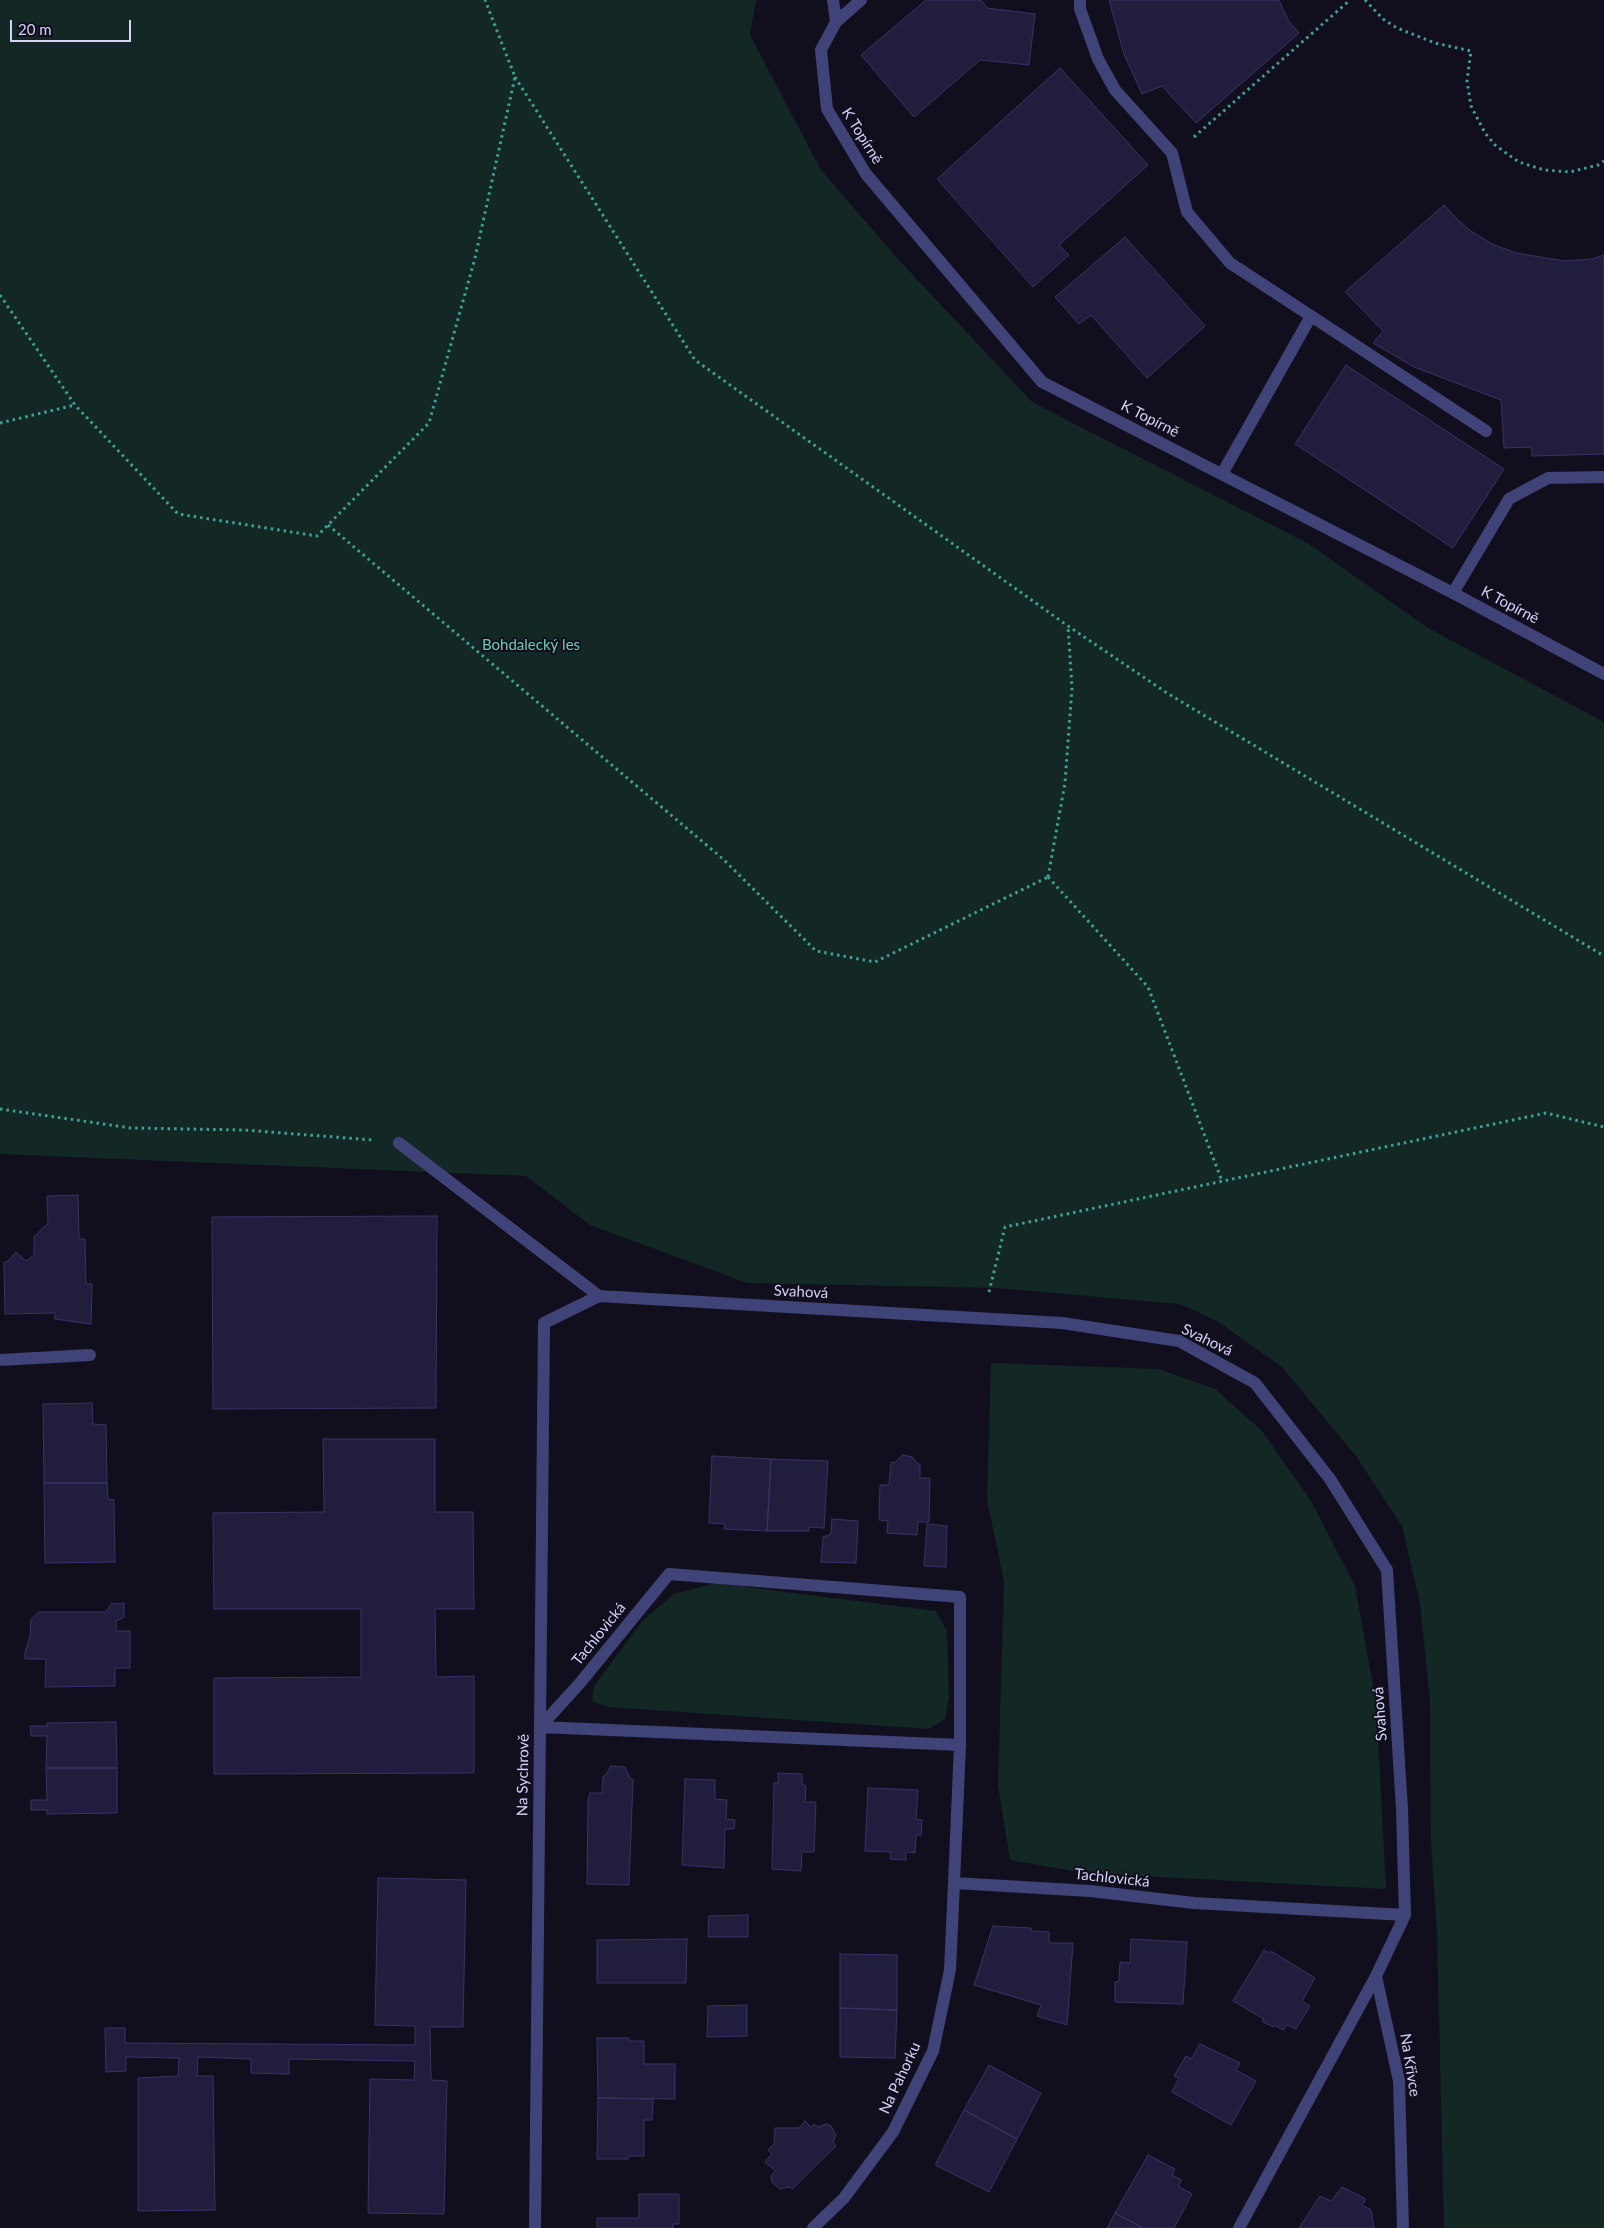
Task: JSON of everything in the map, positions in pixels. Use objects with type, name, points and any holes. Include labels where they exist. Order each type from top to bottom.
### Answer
[{"type":"street","points":[[833,0],[836,22]]},
{"type":"street","points":[[836,22],[861,0]]},
{"type":"street","points":[[1080,0],[1080,9],[1098,59],[1115,90],[1173,156],[1187,212],[1230,263],[1486,431]]},
{"type":"street","name":"K Topírně","points":[[836,22],[821,50],[827,109],[866,174],[1042,382],[1453,593],[1604,674]]},
{"type":"street","points":[[1222,474],[1311,316]]},
{"type":"street","points":[[1453,593],[1509,499],[1548,478],[1604,477]]},
{"type":"street","points":[[399,1142],[599,1296]]},
{"type":"street","name":"Svahová","points":[[544,1323],[599,1296],[1062,1323],[1179,1341],[1254,1383],[1330,1479],[1387,1570],[1402,1809],[1405,1915]]},
{"type":"street","name":"Na Sychrově","points":[[534,2228],[544,1323]]},
{"type":"street","points":[[0,1360],[90,1355]]},
{"type":"street","name":"Tachlovická","points":[[540,1727],[580,1683],[669,1574],[960,1597],[960,1745],[954,1883],[1090,1890],[1194,1903],[1405,1915]]},
{"type":"street","points":[[540,1727],[960,1745]]},
{"type":"street","name":"Na Pahorku","points":[[813,2228],[844,2198],[893,2132],[932,2051],[950,1970],[954,1883]]},
{"type":"street","points":[[1239,2228],[1376,1976],[1405,1915]]},
{"type":"street","name":"Na Křivce","points":[[1376,1976],[1399,2081],[1403,2228]]},
{"type":"path","points":[[486,0],[515,77],[695,360],[1068,626],[1167,693],[1604,956]]},
{"type":"path","points":[[1173,156],[1350,0]]},
{"type":"path","points":[[1365,0],[1383,19],[1397,28],[1435,43],[1471,51],[1467,81],[1471,106],[1485,133],[1495,145],[1519,162],[1544,170],[1570,172],[1598,165],[1604,161]]},
{"type":"path","points":[[0,295],[75,405],[178,514],[317,536],[429,423],[475,258],[515,77]]},
{"type":"path","points":[[0,423],[75,405]]},
{"type":"path","points":[[328,525],[723,859],[816,951],[875,962],[1048,877]]},
{"type":"path","points":[[1048,877],[1066,773],[1072,688],[1068,626]]},
{"type":"path","points":[[1048,877],[1148,987],[1222,1181]]},
{"type":"path","points":[[0,1109],[131,1128],[244,1130],[399,1142]]},
{"type":"path","points":[[982,1318],[1004,1227],[1546,1113],[1604,1128]]},
{"type":"green space","name":"Bohdalecký les","points":[[0,0],[756,0],[750,35],[821,170],[897,258],[1032,402],[1309,544],[1428,628],[1604,722],[1604,2228],[1444,2228],[1437,1933],[1431,1842],[1430,1701],[1420,1603],[1402,1526],[1356,1456],[1282,1367],[1217,1321],[1180,1304],[996,1288],[747,1283],[590,1225],[526,1176],[0,1154]]},
{"type":"green space","points":[[991,1363],[1159,1369],[1215,1389],[1262,1431],[1311,1501],[1355,1586],[1376,1702],[1386,1889],[1085,1873],[1010,1860],[998,1786],[1004,1581],[987,1500]]},
{"type":"green space","points":[[715,1583],[936,1611],[947,1631],[949,1697],[945,1719],[929,1729],[608,1707],[592,1701],[594,1686],[643,1620],[674,1594]]},
{"type":"building","points":[[926,0],[981,0],[987,8],[1035,14],[1029,65],[980,60],[914,117],[861,55]]},
{"type":"building","points":[[1109,0],[1279,0],[1288,20],[1299,33],[1196,123],[1162,86],[1142,94],[1124,54]]},
{"type":"building","points":[[1060,68],[1148,165],[1059,245],[1069,255],[1033,287],[937,179]]},
{"type":"building","points":[[1444,205],[1471,231],[1492,244],[1516,253],[1565,261],[1592,259],[1604,255],[1604,454],[1532,456],[1531,447],[1504,448],[1501,400],[1414,367],[1373,343],[1383,331],[1345,292]]},
{"type":"building","points":[[1125,237],[1205,326],[1147,378],[1091,315],[1079,324],[1055,297]]},
{"type":"building","points":[[1346,365],[1504,469],[1453,548],[1295,444]]},
{"type":"building","points":[[78,1195],[79,1239],[85,1239],[86,1284],[92,1284],[91,1324],[55,1319],[55,1313],[5,1314],[4,1262],[7,1262],[16,1252],[26,1261],[34,1255],[34,1237],[48,1223],[47,1196]]},
{"type":"building","points":[[437,1216],[436,1408],[213,1409],[212,1217]]},
{"type":"building","points":[[92,1403],[93,1424],[106,1425],[107,1483],[44,1483],[43,1404]]},
{"type":"building","points":[[323,1439],[435,1439],[435,1512],[473,1512],[474,1609],[435,1609],[436,1677],[474,1676],[474,1773],[214,1774],[214,1678],[361,1677],[361,1609],[214,1609],[213,1513],[324,1512]]},
{"type":"building","points":[[903,1455],[912,1457],[920,1464],[920,1478],[930,1478],[929,1522],[918,1522],[917,1535],[887,1533],[888,1521],[879,1520],[880,1485],[889,1485],[891,1462],[894,1463]]},
{"type":"building","points":[[712,1456],[771,1459],[767,1531],[724,1529],[725,1524],[709,1523]]},
{"type":"building","points":[[771,1459],[828,1461],[824,1528],[809,1527],[809,1531],[767,1531]]},
{"type":"building","points":[[44,1483],[107,1483],[108,1499],[114,1500],[115,1562],[45,1563]]},
{"type":"building","points":[[832,1519],[858,1521],[856,1563],[821,1562],[823,1537],[831,1534]]},
{"type":"building","points":[[927,1524],[947,1526],[946,1567],[924,1566]]},
{"type":"building","points":[[124,1603],[124,1617],[116,1621],[116,1631],[130,1631],[130,1668],[115,1668],[115,1686],[45,1687],[46,1659],[25,1659],[25,1652],[30,1637],[31,1620],[39,1612],[106,1612],[111,1604]]},
{"type":"building","points":[[116,1722],[117,1768],[46,1768],[47,1736],[31,1736],[30,1726],[47,1726],[47,1723]]},
{"type":"building","points":[[611,1766],[625,1767],[630,1778],[633,1780],[629,1885],[587,1884],[588,1800],[590,1793],[602,1793],[603,1776],[605,1776]]},
{"type":"building","points":[[46,1768],[117,1768],[117,1813],[47,1814],[47,1810],[31,1810],[31,1800],[47,1800]]},
{"type":"building","points":[[778,1773],[802,1774],[802,1784],[806,1786],[805,1802],[816,1802],[814,1852],[802,1852],[801,1871],[772,1869],[774,1783],[778,1783]]},
{"type":"building","points":[[685,1779],[715,1780],[715,1799],[727,1800],[726,1819],[735,1820],[734,1829],[725,1829],[724,1868],[682,1865]]},
{"type":"building","points":[[868,1788],[918,1790],[916,1819],[922,1820],[921,1835],[916,1835],[915,1853],[906,1852],[906,1860],[890,1859],[891,1852],[865,1851]]},
{"type":"building","points":[[378,1878],[466,1880],[463,2027],[430,2027],[431,2080],[447,2081],[444,2214],[368,2213],[370,2079],[414,2080],[415,2061],[289,2059],[289,2074],[251,2073],[251,2059],[198,2057],[197,2076],[213,2076],[215,2210],[138,2211],[138,2078],[178,2076],[179,2058],[126,2057],[126,2071],[106,2072],[105,2028],[125,2028],[125,2043],[415,2045],[415,2026],[375,2025]]},
{"type":"building","points":[[748,1915],[748,1937],[708,1937],[709,1916]]},
{"type":"building","points":[[993,1926],[1031,1928],[1031,1931],[1049,1932],[1049,1943],[1073,1943],[1067,2025],[1037,2016],[1041,2005],[974,1985]]},
{"type":"building","points":[[687,1939],[686,1983],[597,1983],[597,1940]]},
{"type":"building","points":[[1131,1939],[1187,1942],[1183,2004],[1115,2002],[1115,1982],[1119,1981],[1120,1962],[1130,1963]]},
{"type":"building","points":[[1264,1950],[1270,1953],[1271,1951],[1315,1978],[1302,2001],[1310,2006],[1296,2029],[1287,2025],[1283,2030],[1274,2025],[1273,2027],[1262,2021],[1264,2019],[1233,2001]]},
{"type":"building","points":[[840,1954],[897,1955],[897,2010],[840,2008]]},
{"type":"building","points":[[747,2005],[747,2036],[707,2037],[708,2006]]},
{"type":"building","points":[[840,2008],[897,2010],[895,2058],[840,2057]]},
{"type":"building","points":[[597,2038],[629,2038],[629,2041],[644,2041],[644,2064],[675,2064],[675,2099],[598,2098]]},
{"type":"building","points":[[1200,2044],[1240,2063],[1236,2070],[1256,2081],[1231,2125],[1172,2092],[1179,2078],[1174,2076],[1186,2056],[1191,2059]]},
{"type":"building","points":[[989,2065],[1041,2093],[1017,2139],[964,2110]]},
{"type":"building","points":[[598,2098],[653,2099],[652,2120],[644,2120],[644,2156],[628,2156],[628,2159],[597,2159]]},
{"type":"building","points":[[964,2110],[1017,2139],[989,2192],[935,2165]]},
{"type":"building","points":[[805,2121],[811,2127],[814,2124],[818,2127],[826,2124],[831,2126],[836,2135],[833,2142],[836,2146],[792,2189],[789,2187],[780,2189],[772,2182],[771,2176],[775,2171],[765,2162],[772,2154],[768,2150],[774,2144],[775,2128],[799,2128]]},
{"type":"building","points":[[1148,2155],[1175,2169],[1172,2175],[1182,2180],[1178,2186],[1192,2194],[1174,2228],[1143,2228],[1115,2213]]},
{"type":"building","points":[[1342,2187],[1366,2199],[1362,2205],[1371,2210],[1374,2228],[1299,2228],[1320,2196],[1331,2201]]},
{"type":"building","points":[[639,2194],[679,2194],[679,2224],[673,2224],[673,2228],[597,2228],[597,2218],[639,2218]]},
{"type":"building","points":[[1115,2213],[1143,2228],[1107,2228]]}]
